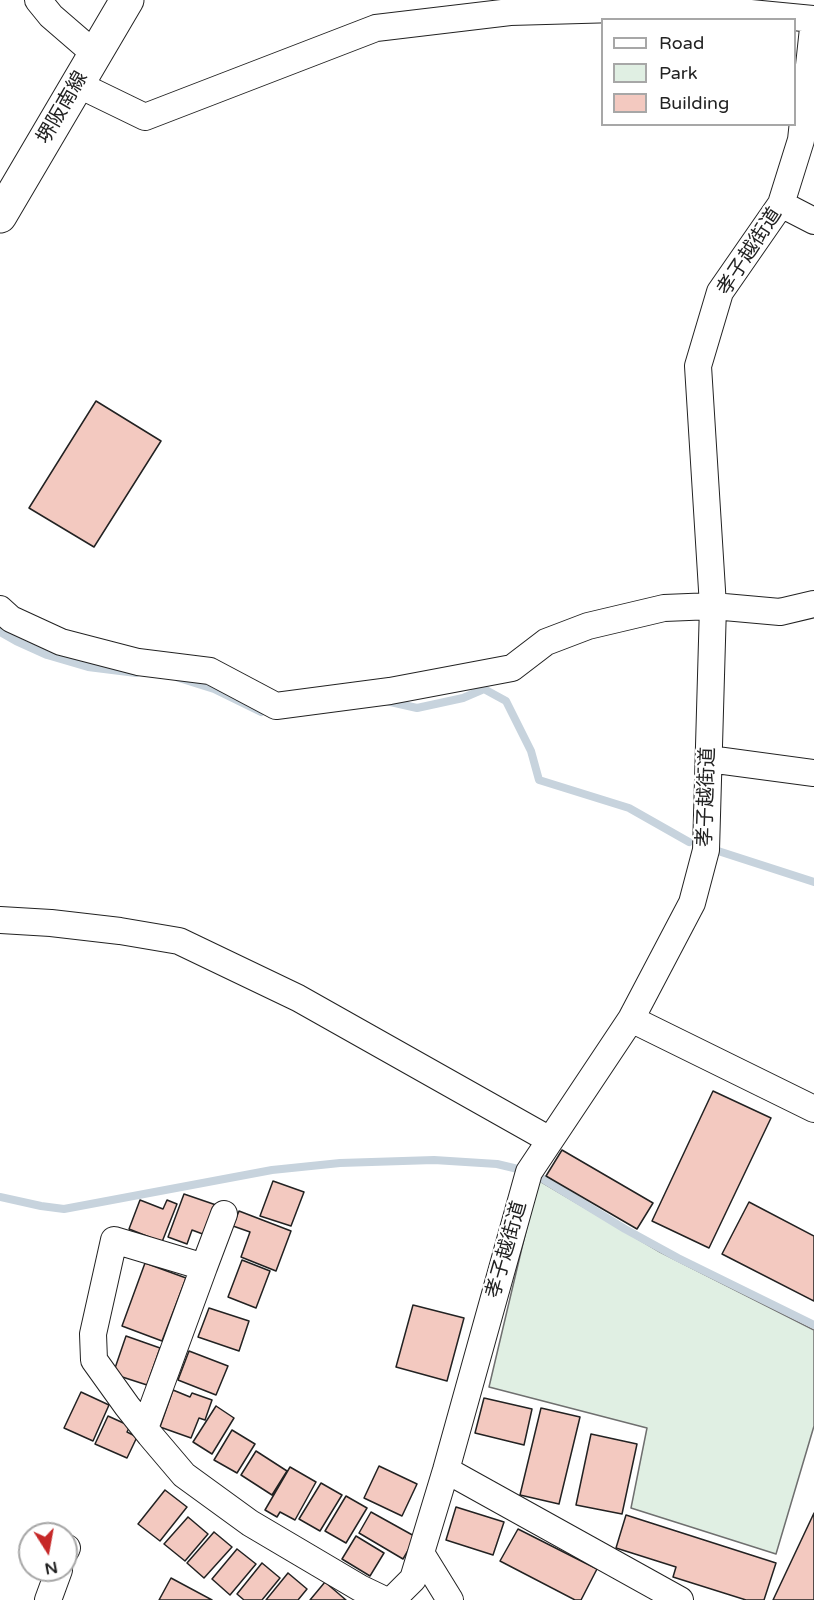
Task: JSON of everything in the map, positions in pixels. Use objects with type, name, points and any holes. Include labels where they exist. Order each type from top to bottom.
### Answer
[{"type":"main road","name":"堺阪南線","points":[[0,216],[127,0]]},
{"type":"street","points":[[38,0],[51,16],[95,54]]},
{"type":"street","points":[[77,84],[145,117],[376,28],[510,12],[688,7],[814,19]]},
{"type":"street","name":"孝子越街道","points":[[392,1600],[413,1579],[446,1470],[529,1172],[631,1019],[692,903],[706,850],[713,606],[698,366],[720,292],[782,204],[801,141],[814,19]]},
{"type":"street","points":[[782,204],[814,221]]},
{"type":"street","points":[[0,609],[10,619],[61,642],[138,662],[210,671],[276,706],[390,691],[512,668],[546,642],[588,626],[664,608],[713,606],[780,612],[814,604]]},
{"type":"street","points":[[708,759],[814,773]]},
{"type":"street","points":[[0,920],[51,922],[179,941],[298,998],[550,1140]]},
{"type":"street","points":[[631,1019],[814,1108]]},
{"type":"street","points":[[145,1428],[224,1214]]},
{"type":"street","points":[[204,1267],[114,1240],[93,1334],[94,1360],[184,1475],[250,1523],[360,1588],[385,1600]]},
{"type":"street","points":[[446,1470],[680,1600]]},
{"type":"street","points":[[421,1553],[450,1600]]},
{"type":"street","points":[[48,1600],[55,1582]]},
{"type":"green space","points":[[538,1180],[660,1252],[814,1330],[814,1426],[776,1554],[631,1508],[647,1428],[489,1387]]},
{"type":"building","points":[[96,401],[161,441],[94,547],[29,508]]},
{"type":"building","points":[[713,1091],[771,1118],[709,1248],[652,1221]]},
{"type":"building","points":[[562,1150],[653,1203],[637,1229],[546,1176]]},
{"type":"building","points":[[273,1181],[304,1192],[291,1226],[260,1216]]},
{"type":"building","points":[[184,1194],[219,1206],[208,1236],[192,1230],[187,1244],[168,1237]]},
{"type":"building","points":[[140,1200],[163,1209],[167,1200],[177,1204],[162,1242],[129,1229]]},
{"type":"building","points":[[749,1202],[814,1236],[814,1301],[722,1254]]},
{"type":"building","points":[[239,1211],[291,1231],[276,1271],[241,1257],[250,1232],[233,1226]]},
{"type":"building","points":[[242,1260],[270,1271],[256,1308],[228,1297]]},
{"type":"building","points":[[145,1263],[186,1278],[162,1341],[122,1326]]},
{"type":"building","points":[[413,1305],[464,1318],[447,1381],[396,1367]]},
{"type":"building","points":[[209,1308],[249,1321],[239,1351],[198,1337]]},
{"type":"building","points":[[126,1336],[160,1348],[147,1385],[113,1374]]},
{"type":"building","points":[[189,1351],[228,1366],[216,1395],[178,1380]]},
{"type":"building","points":[[173,1390],[190,1397],[192,1393],[212,1400],[205,1420],[199,1418],[191,1438],[160,1427]]},
{"type":"building","points":[[81,1392],[109,1405],[93,1441],[64,1428]]},
{"type":"building","points":[[484,1398],[532,1409],[524,1445],[475,1433]]},
{"type":"building","points":[[216,1406],[234,1418],[212,1454],[193,1442]]},
{"type":"building","points":[[541,1408],[580,1417],[559,1504],[520,1495]]},
{"type":"building","points":[[108,1416],[130,1426],[127,1432],[137,1437],[127,1458],[95,1444]]},
{"type":"building","points":[[232,1430],[255,1444],[237,1473],[214,1460]]},
{"type":"building","points":[[591,1434],[637,1444],[622,1514],[576,1505]]},
{"type":"building","points":[[256,1451],[287,1471],[272,1495],[241,1475]]},
{"type":"building","points":[[379,1466],[417,1484],[402,1516],[364,1498]]},
{"type":"building","points":[[290,1467],[316,1482],[295,1520],[280,1512],[277,1517],[265,1510]]},
{"type":"building","points":[[321,1483],[342,1495],[320,1531],[299,1519]]},
{"type":"building","points":[[165,1490],[187,1507],[160,1541],[138,1524]]},
{"type":"building","points":[[346,1496],[367,1508],[346,1543],[325,1531]]},
{"type":"building","points":[[456,1507],[504,1522],[493,1555],[446,1540]]},
{"type":"building","points":[[371,1512],[416,1537],[403,1559],[359,1533]]},
{"type":"building","points":[[814,1513],[814,1600],[773,1600]]},
{"type":"building","points":[[626,1515],[776,1563],[764,1600],[746,1600],[673,1577],[676,1567],[616,1548]]},
{"type":"building","points":[[188,1517],[208,1534],[185,1561],[164,1544]]},
{"type":"building","points":[[518,1529],[597,1569],[581,1600],[575,1600],[500,1561]]},
{"type":"building","points":[[214,1532],[232,1547],[204,1578],[187,1563]]},
{"type":"building","points":[[356,1536],[384,1553],[370,1576],[342,1559]]},
{"type":"building","points":[[237,1549],[256,1564],[230,1595],[212,1579]]},
{"type":"building","points":[[262,1563],[280,1578],[262,1600],[244,1600],[237,1594]]},
{"type":"building","points":[[288,1573],[307,1589],[298,1600],[266,1600]]},
{"type":"building","points":[[171,1578],[212,1600],[159,1600]]},
{"type":"building","points":[[325,1582],[346,1600],[310,1600]]},
{"type":"waterway","points":[[0,632],[47,655],[88,667],[136,673]]},
{"type":"waterway","points":[[179,678],[214,689],[261,712]]},
{"type":"waterway","points":[[386,701],[417,708],[463,698],[484,689],[506,701],[531,751],[539,780],[629,808],[689,842]]},
{"type":"waterway","points":[[715,850],[814,882]]},
{"type":"waterway","points":[[0,1197],[64,1209],[272,1170],[340,1163],[434,1160],[497,1164],[518,1169]]},
{"type":"waterway","points":[[538,1176],[678,1258],[814,1325]]}]
